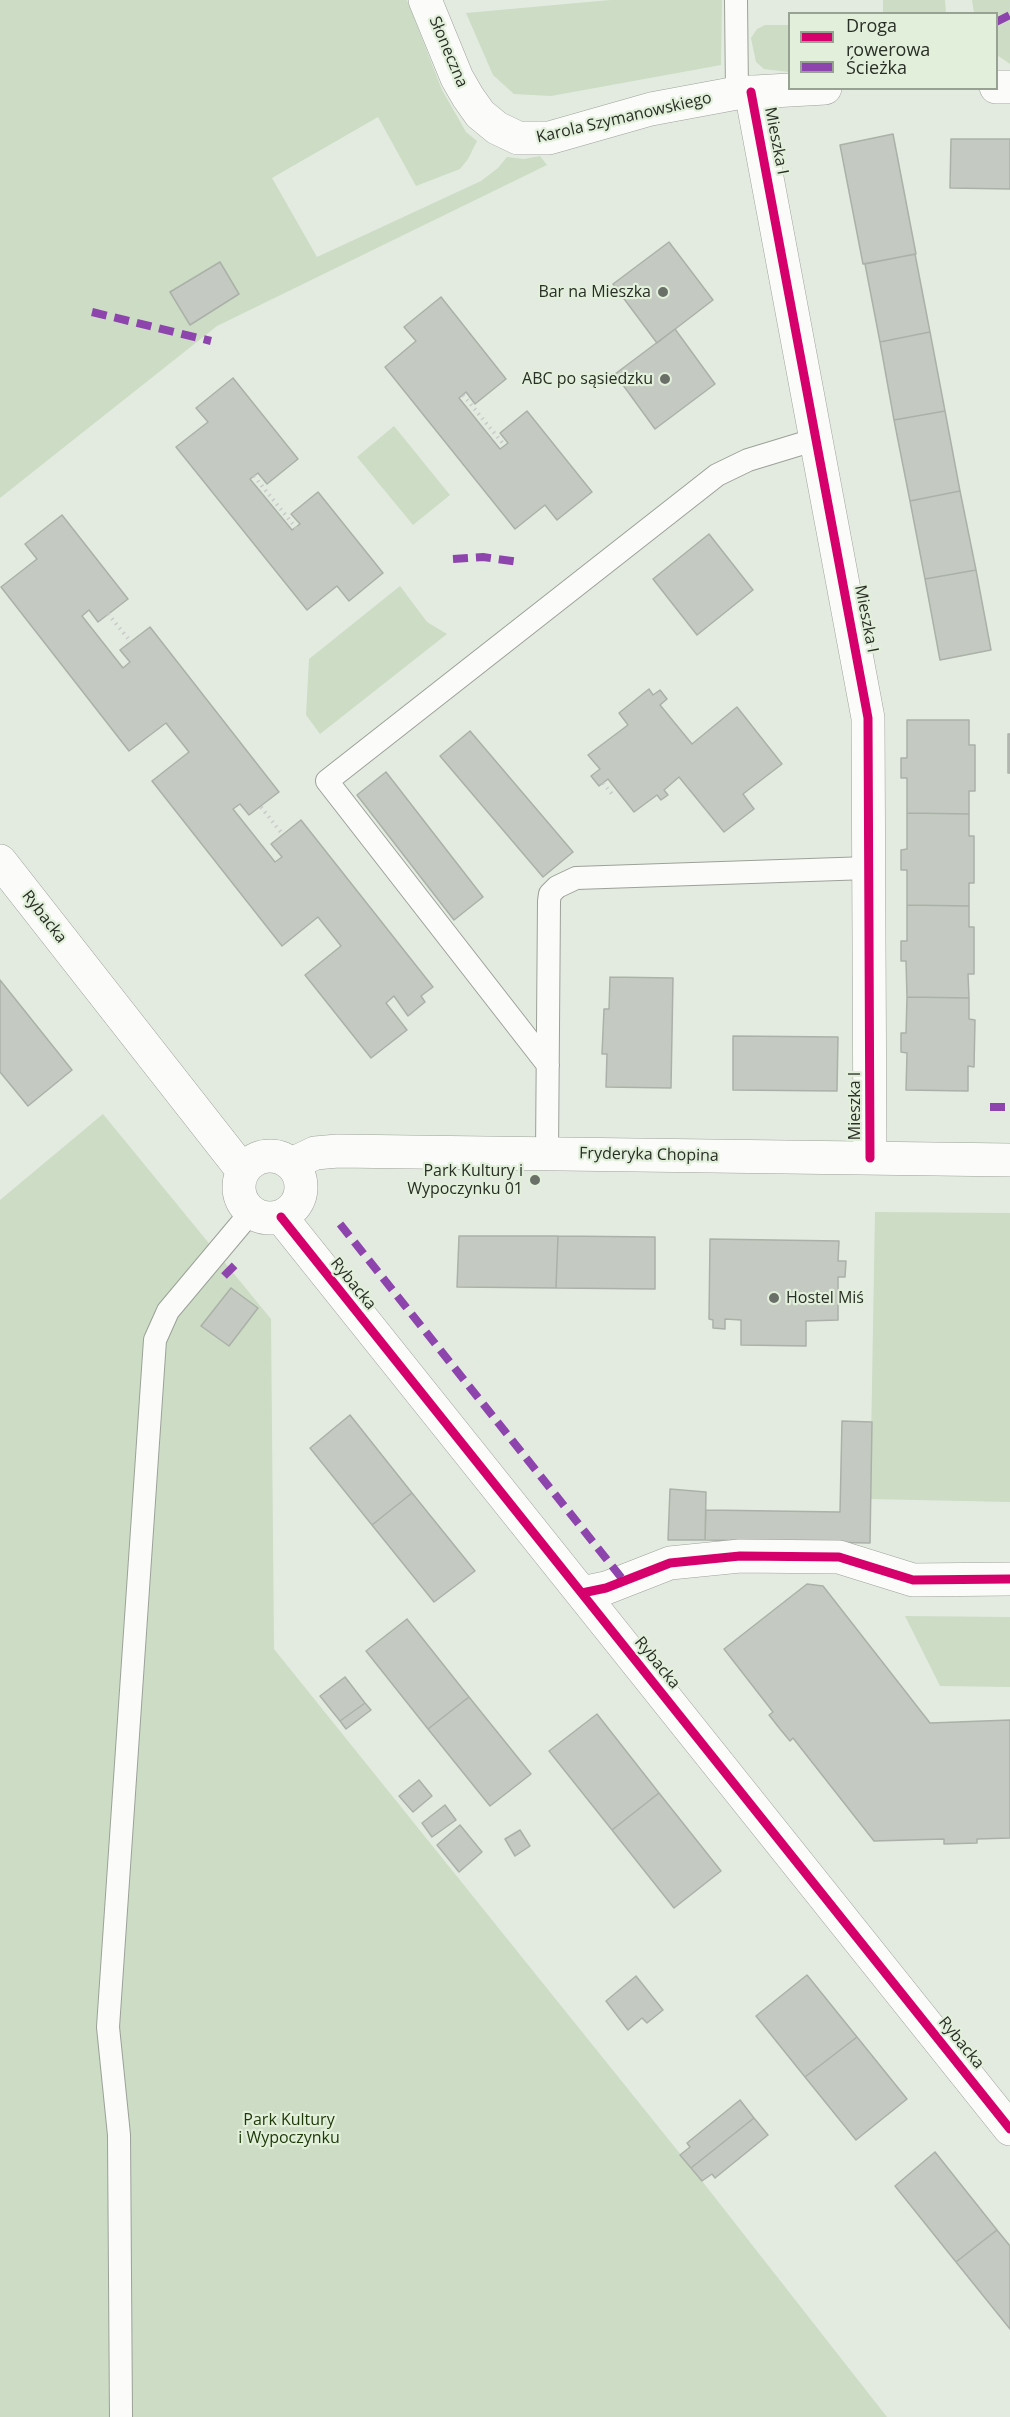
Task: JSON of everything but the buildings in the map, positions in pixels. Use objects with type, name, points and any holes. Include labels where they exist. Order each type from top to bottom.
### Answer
[{"type":"street","name":"Słoneczna","points":[[426,0],[468,97],[480,114],[497,128]]},
{"type":"street","name":"Karola Szymanowskiego","points":[[497,128],[518,138],[539,140],[651,109],[744,93],[793,90]]},
{"type":"street","name":"Mieszka I","points":[[744,93],[817,439],[867,708],[870,1158]]},
{"type":"street","name":"Rybacka","points":[[0,861],[243,1171]]},
{"type":"street","name":"Fryderyka Chopina","points":[[292,1164],[305,1155],[338,1151],[1010,1160]]},
{"type":"street","points":[[267,1155],[277,1156],[292,1164],[300,1176],[300,1198],[294,1208],[266,1214],[242,1200],[239,1191],[243,1171],[257,1158],[267,1155]]},
{"type":"street","name":"Rybacka","points":[[266,1214],[582,1593],[1010,2129]]},
{"type":"street","points":[[582,1593],[615,1584],[670,1563],[740,1556],[839,1557],[914,1580],[1010,1579]]},
{"type":"lane","points":[[736,0],[744,93]]},
{"type":"lane","points":[[548,1065],[327,781],[717,475],[748,460],[817,439]]},
{"type":"lane","points":[[547,1154],[550,894],[566,881],[576,878],[868,868]]},
{"type":"lane","points":[[121,2417],[119,2135],[108,2027],[155,1340],[168,1311],[266,1214]]},
{"type":"path","points":[[463,395],[505,446]]},
{"type":"path","points":[[255,476],[296,528]]},
{"type":"path","points":[[108,614],[131,642]]},
{"type":"path","points":[[603,783],[612,794]]},
{"type":"path","points":[[261,807],[283,835]]},
{"type":"green space","points":[[0,0],[407,0],[442,90],[466,132],[477,141],[460,169],[416,186],[378,117],[272,178],[317,257],[481,181],[498,168],[507,157],[524,159],[540,156],[547,165],[217,326],[0,498]]},
{"type":"green space","points":[[610,0],[722,0],[721,65],[551,96],[514,94],[493,75],[466,13]]},
{"type":"green space","points":[[883,0],[945,0],[946,12],[883,12]]},
{"type":"green space","points":[[972,0],[1010,0],[1010,64],[998,56],[998,12],[974,12]]},
{"type":"green space","points":[[765,25],[788,25],[788,72],[764,69],[756,62],[751,38],[757,29]]},
{"type":"green space","points":[[394,426],[450,495],[413,525],[357,457]]},
{"type":"green space","points":[[400,586],[427,622],[447,634],[320,734],[306,715],[309,659]]},
{"type":"green space","name":"Park Kultury i Wypoczynku","points":[[103,1114],[271,1319],[274,1649],[702,2181],[887,2417],[0,2417],[0,1200]]},
{"type":"green space","points":[[875,1212],[1010,1213],[1010,1502],[870,1499]]},
{"type":"green space","points":[[905,1616],[1010,1617],[1010,1687],[940,1686]]},
{"type":"marked path","points":[[998,21],[1010,15]]},
{"type":"marked path","points":[[92,312],[211,341]]},
{"type":"marked path","points":[[453,559],[483,557],[519,562]]},
{"type":"marked path","points":[[990,1107],[1010,1107]]},
{"type":"marked path","points":[[340,1224],[624,1581]]},
{"type":"marked path","points":[[224,1276],[239,1261]]},
{"type":"cycle path","points":[[751,92],[868,718],[870,1158]]},
{"type":"cycle path","points":[[281,1217],[1010,2129]]},
{"type":"cycle path","points":[[582,1593],[606,1588],[670,1563],[740,1556],[839,1557],[913,1580],[1010,1579]]},
{"type":"place","name":"Bar na Mieszka","points":[[663,292]]},
{"type":"place","name":"ABC po sąsiedzku","points":[[665,379]]},
{"type":"place","name":"Park Kultury i Wypoczynku 01","points":[[535,1180]]},
{"type":"place","name":"Hostel Miś","points":[[774,1298]]}]
